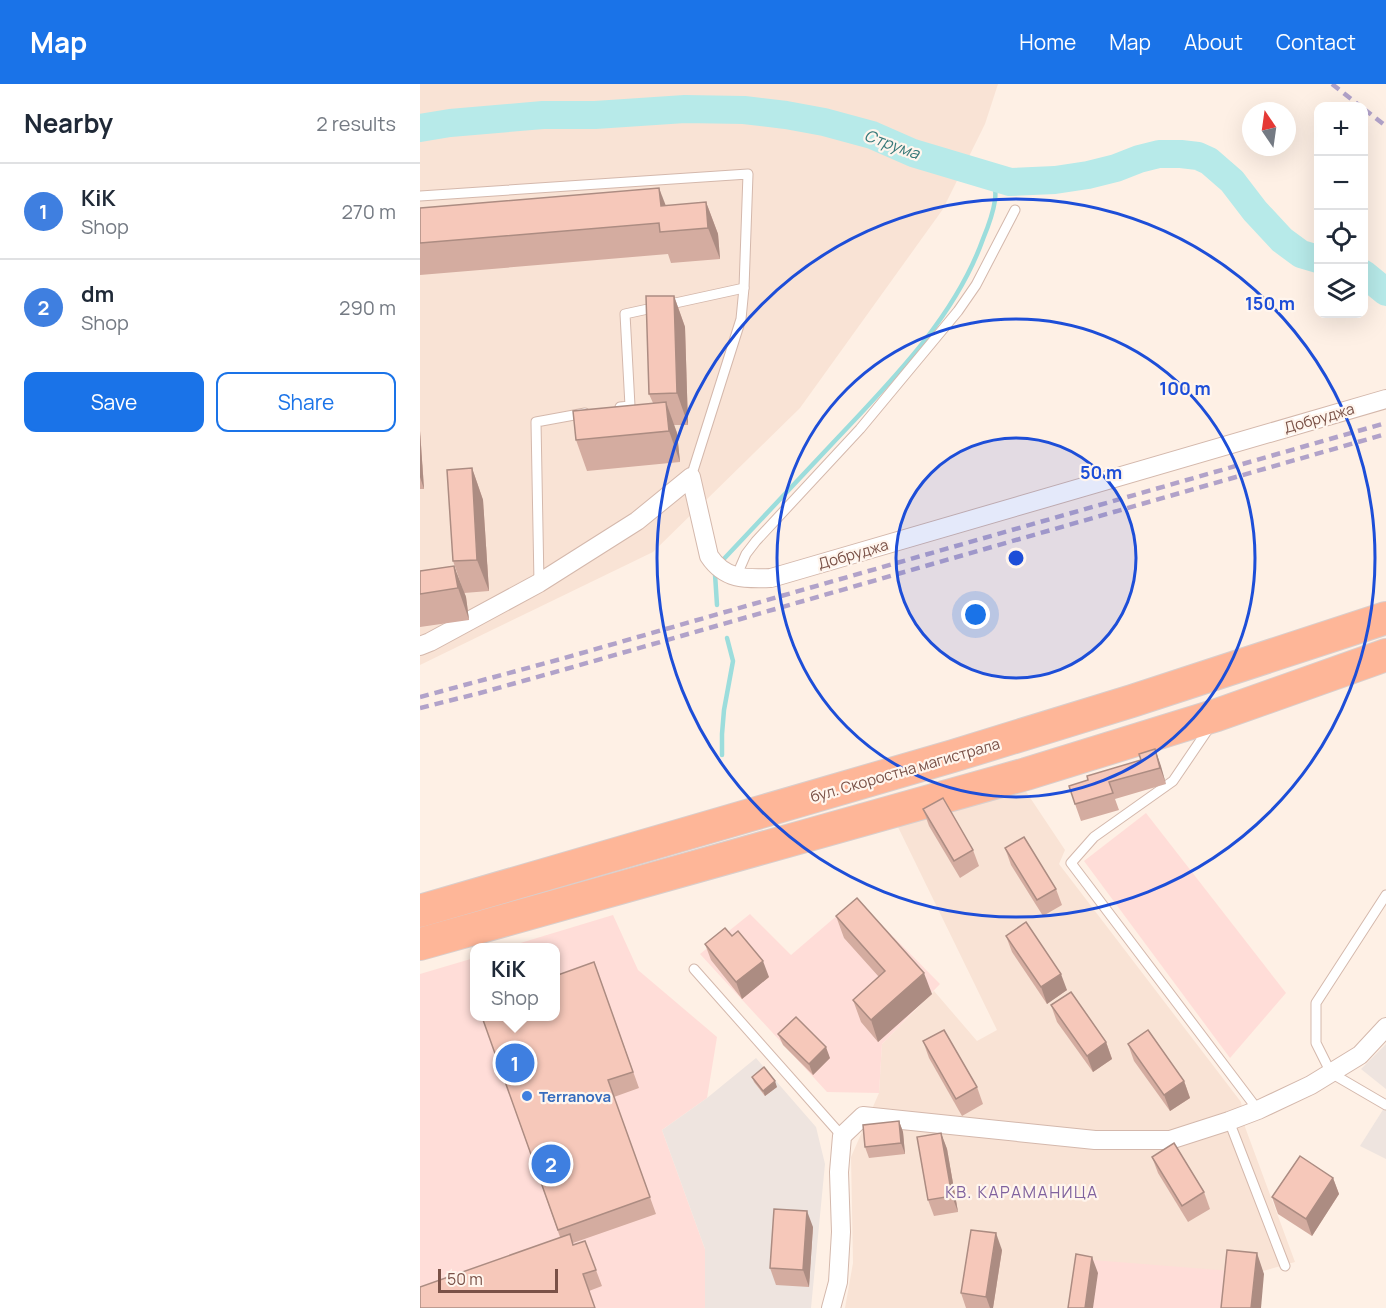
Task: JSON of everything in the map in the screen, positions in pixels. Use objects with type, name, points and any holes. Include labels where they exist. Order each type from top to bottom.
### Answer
[{"type":"highway","name":"бул. Скоростна магистрала","points":[[426,909],[953,756],[1132,701],[1386,618]]},
{"type":"highway","points":[[420,944],[1026,774],[1217,715],[1386,655]]},
{"type":"street","name":"Добруджа","points":[[724,570],[747,579],[771,578],[1386,399]]},
{"type":"street","points":[[420,646],[539,583],[637,521],[691,477],[709,556],[724,570]]},
{"type":"street","points":[[831,1308],[838,1282],[841,1232],[839,1172],[842,1137],[863,1116],[1095,1140],[1170,1140],[1258,1110],[1311,1085],[1360,1055],[1386,1029]]},
{"type":"lane","points":[[420,196],[748,174],[741,320],[691,477]]},
{"type":"lane","points":[[724,570],[746,554],[860,429],[958,311],[976,285],[1015,210]]},
{"type":"lane","points":[[606,410],[630,406],[625,314],[744,288]]},
{"type":"lane","points":[[539,583],[536,422],[595,412]]},
{"type":"lane","points":[[1217,715],[1173,781],[1094,837],[1071,863],[1258,1110]]},
{"type":"lane","points":[[1386,895],[1316,1003],[1316,1043],[1331,1073],[1386,1105]]},
{"type":"lane","points":[[694,969],[842,1137]]},
{"type":"lane","points":[[1229,1121],[1285,1266]]},
{"type":"shaded area","points":[[420,84],[998,84],[985,124],[943,209],[800,408],[653,552],[420,665]]},
{"type":"shaded area","points":[[1023,787],[1065,850],[1059,864],[1241,1102],[1245,1127],[1295,1262],[1256,1273],[1072,1308],[845,1308],[853,1263],[851,1157],[879,1093],[882,1044],[934,991],[977,1041],[997,1030],[897,825]]},
{"type":"shaded area","points":[[1146,813],[1286,993],[1230,1058],[1084,861]]},
{"type":"shaded area","points":[[847,907],[866,909],[940,984],[882,1044],[879,1093],[827,1092],[700,954],[750,914],[791,955]]},
{"type":"shaded area","points":[[613,915],[638,970],[717,1037],[707,1098],[662,1130],[705,1249],[705,1308],[420,1308],[420,974],[470,959],[470,1021],[560,1021],[560,943],[520,943]]},
{"type":"shaded area","points":[[1386,1044],[1386,1089],[1361,1069]]},
{"type":"shaded area","points":[[756,1058],[816,1127],[825,1164],[811,1308],[705,1308],[705,1249],[662,1130],[707,1098]]},
{"type":"shaded area","points":[[1386,1105],[1386,1159],[1360,1146]]},
{"type":"shaded area","points":[[1080,1259],[1256,1273],[1257,1308],[1072,1308]]},
{"type":"building","points":[[659,188],[661,206],[706,202],[708,228],[660,232],[659,223],[420,243],[420,208]]},
{"type":"building","points":[[646,296],[674,296],[677,393],[649,394]]},
{"type":"building","points":[[666,402],[669,431],[576,440],[573,411]]},
{"type":"building","points":[[472,468],[477,560],[453,561],[447,470]]},
{"type":"building","points":[[454,566],[458,588],[420,594],[420,571]]},
{"type":"building","points":[[1155,749],[1160,768],[1109,782],[1113,793],[1075,804],[1069,786],[1088,780],[1087,776],[1141,760],[1139,754]]},
{"type":"building","points":[[943,798],[973,850],[954,861],[923,809]]},
{"type":"building","points":[[1024,837],[1056,889],[1037,900],[1005,848]]},
{"type":"building","points":[[857,898],[924,973],[871,1020],[853,1000],[885,971],[836,916]]},
{"type":"building","points":[[1026,922],[1061,974],[1041,987],[1006,936]]},
{"type":"building","points":[[725,928],[732,936],[738,931],[763,961],[736,982],[705,944]]},
{"type":"building","points":[[594,962],[633,1072],[608,1080],[650,1197],[558,1230],[483,1021],[560,1021],[560,974]]},
{"type":"building","points":[[1071,992],[1106,1042],[1087,1056],[1051,1005]]},
{"type":"building","points":[[796,1017],[826,1047],[809,1064],[778,1034]]},
{"type":"building","points":[[944,1030],[977,1087],[956,1099],[923,1041]]},
{"type":"building","points":[[1148,1030],[1184,1081],[1164,1095],[1128,1044]]},
{"type":"building","points":[[764,1067],[775,1081],[763,1091],[752,1077]]},
{"type":"building","points":[[899,1121],[901,1143],[865,1147],[863,1125]]},
{"type":"building","points":[[941,1133],[952,1196],[928,1200],[917,1137]]},
{"type":"building","points":[[1174,1143],[1204,1192],[1182,1206],[1152,1157]]},
{"type":"building","points":[[1300,1156],[1333,1178],[1306,1219],[1272,1197]]},
{"type":"building","points":[[774,1209],[807,1211],[803,1270],[770,1268]]},
{"type":"building","points":[[971,1230],[996,1233],[986,1297],[961,1293]]},
{"type":"building","points":[[570,1234],[573,1245],[585,1241],[596,1270],[583,1274],[595,1308],[420,1308],[420,1287]]},
{"type":"building","points":[[1227,1250],[1257,1253],[1251,1308],[1221,1308]]},
{"type":"building","points":[[1076,1254],[1092,1257],[1085,1308],[1068,1308]]},
{"type":"waterway","name":"Струма","points":[[420,128],[450,123],[543,115],[595,115],[685,109],[744,110],[824,122],[872,135],[913,153],[1010,182],[1055,180],[1088,175],[1159,154],[1198,156],[1209,161],[1232,181],[1255,211],[1282,240],[1301,254],[1314,258]]},
{"type":"waterway","points":[[721,562],[896,375],[937,324],[970,269],[987,230],[995,200],[994,178]]},
{"type":"waterway","name":"Струма","points":[[1368,277],[1386,292]]},
{"type":"waterway","points":[[716,572],[717,605]]},
{"type":"waterway","points":[[722,755],[724,710],[733,661],[727,638]]},
{"type":"railway","points":[[1332,84],[1355,102]]},
{"type":"railway","points":[[1368,112],[1386,126]]},
{"type":"railway","points":[[420,697],[561,659],[1386,423]]},
{"type":"railway","points":[[420,708],[566,669],[1386,434]]},
{"type":"place","name":"KiK","points":[[515,1063]]},
{"type":"place","name":"Terranova","points":[[527,1096]]},
{"type":"place","name":"dm","points":[[551,1164]]},
{"type":"district","name":"КВ. КАРАМАНИЦА","points":[[1022,1192]]}]
